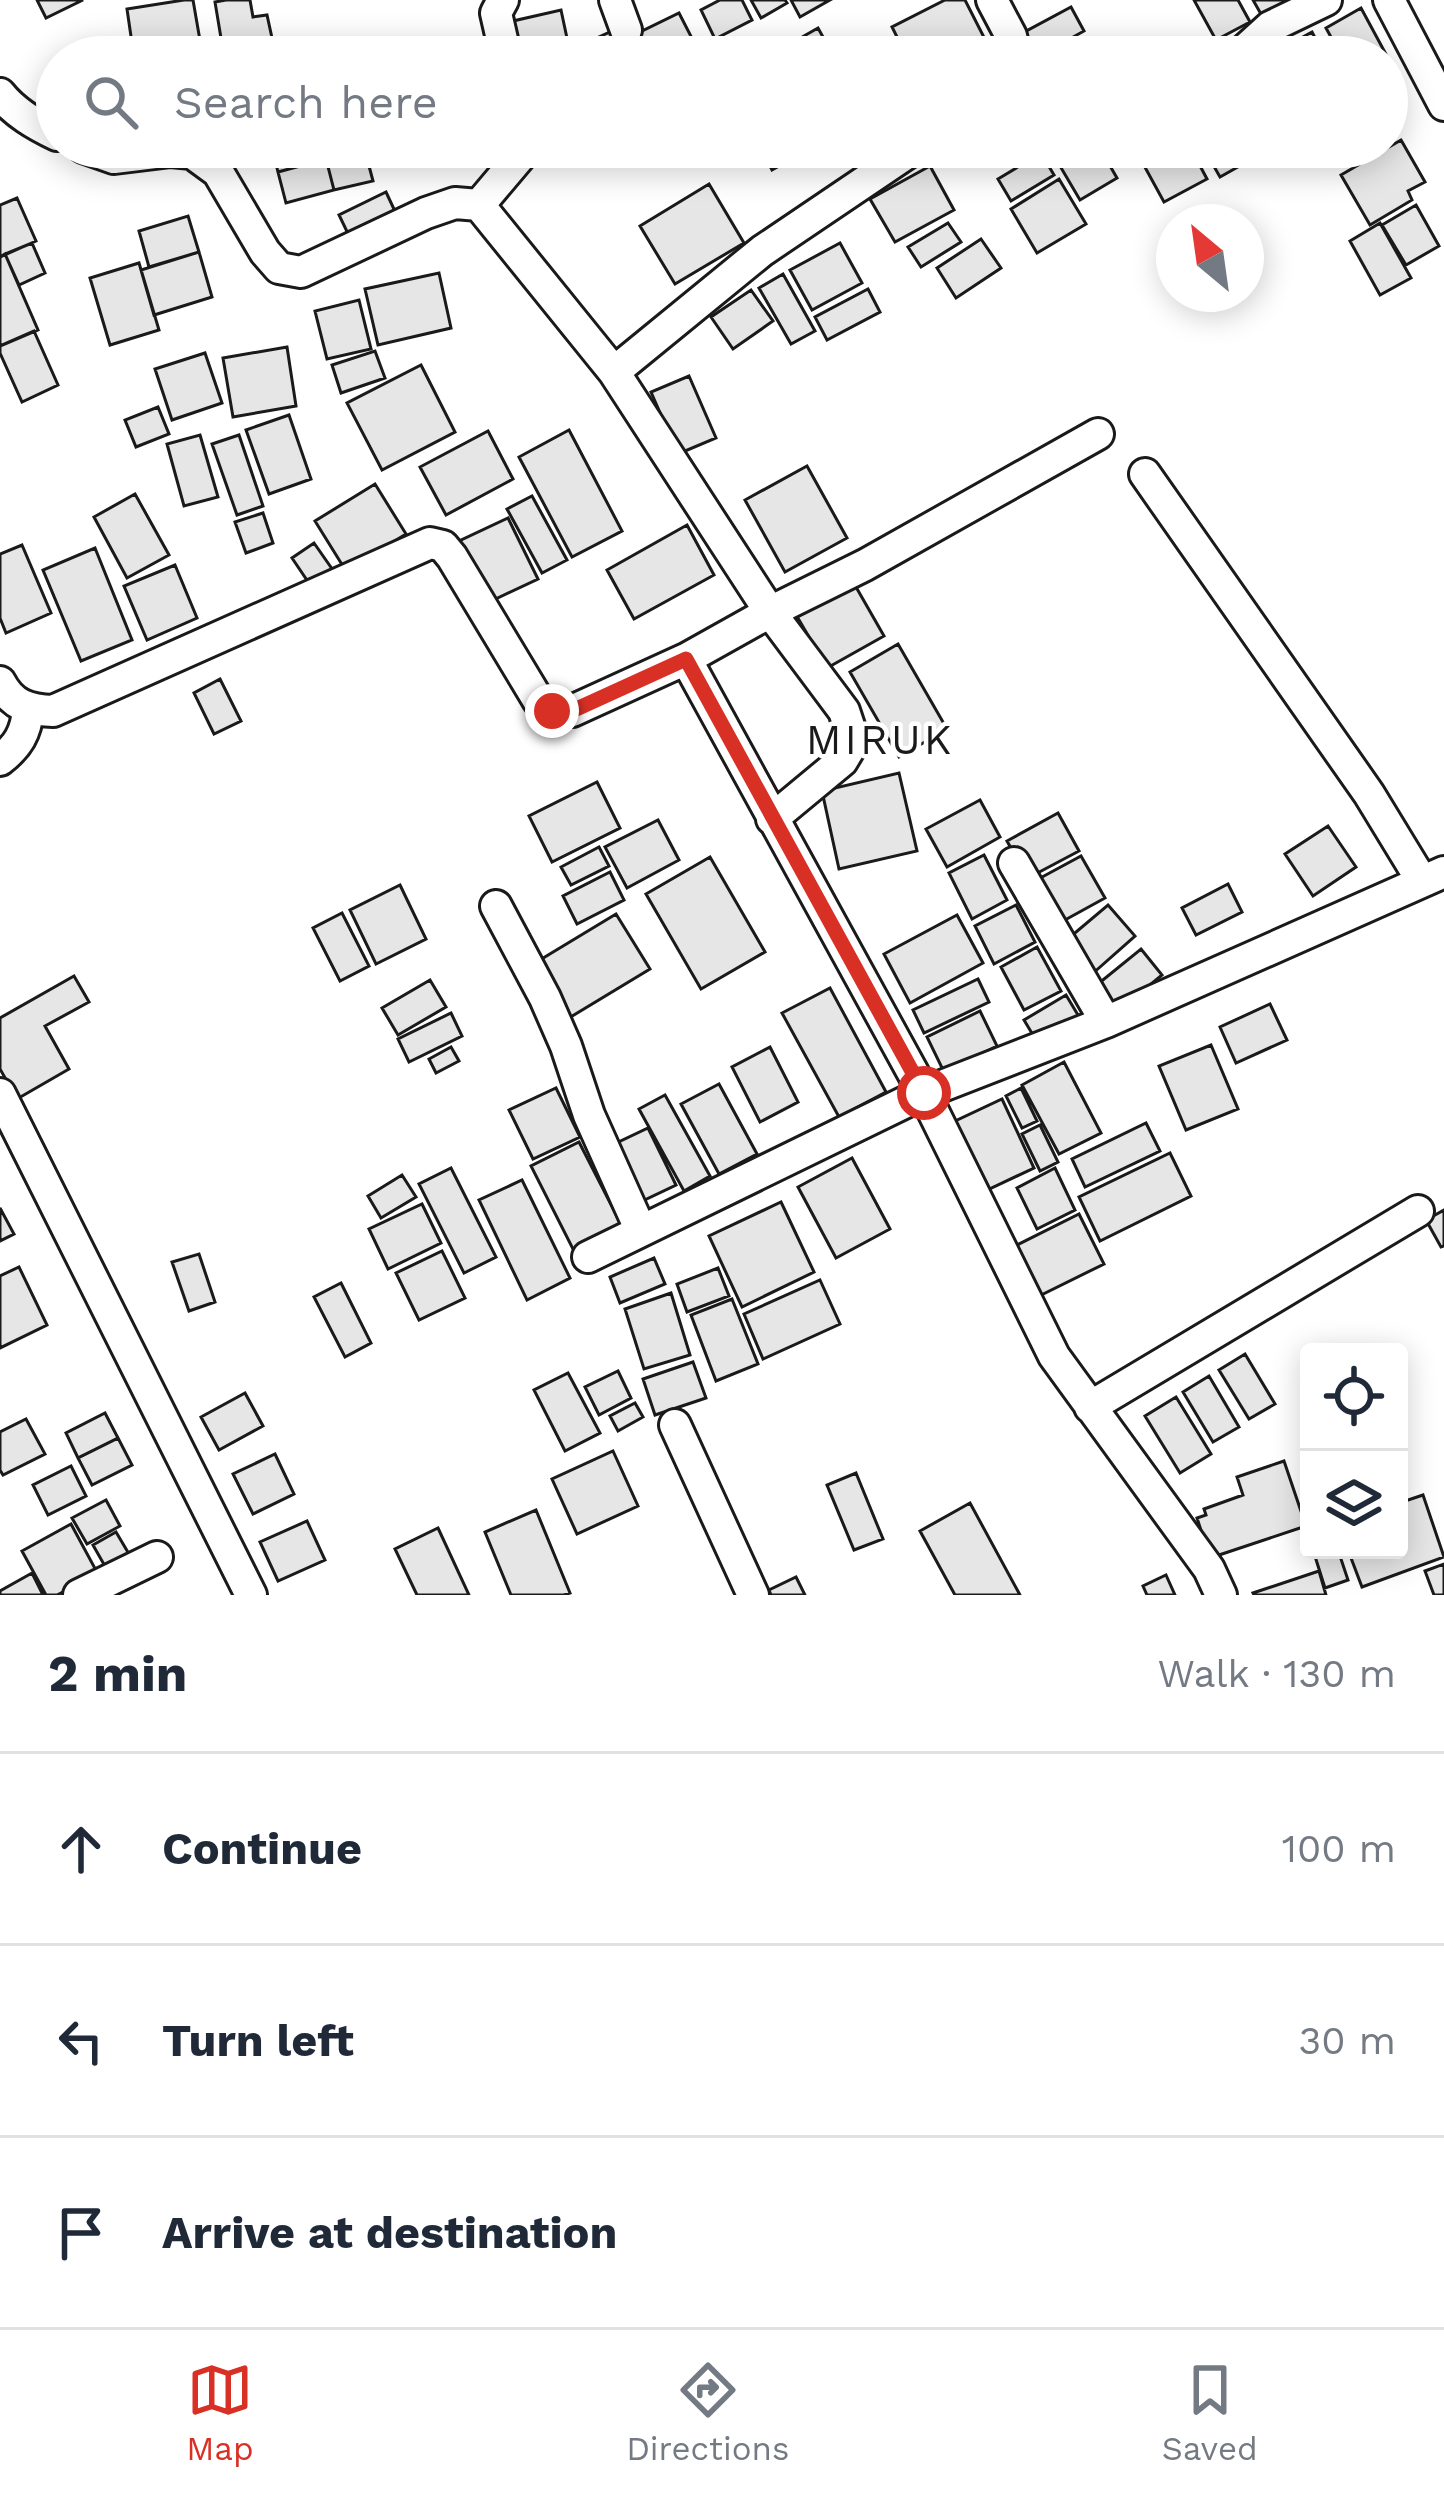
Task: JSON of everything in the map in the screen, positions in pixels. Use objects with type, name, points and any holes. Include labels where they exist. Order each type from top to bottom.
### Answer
[{"type":"street","points":[[501,36],[496,13],[503,0]]},
{"type":"street","points":[[615,0],[626,30]]},
{"type":"street","points":[[992,0],[1011,36]]},
{"type":"street","points":[[1260,36],[1326,0]]},
{"type":"street","points":[[1389,0],[1408,36]]},
{"type":"street","points":[[1408,36],[1444,105]]},
{"type":"street","points":[[0,94],[36,123]]},
{"type":"street","points":[[213,168],[279,268],[302,272],[426,213],[455,203],[479,205],[614,372],[770,612],[844,711],[854,740],[842,761],[772,818]]},
{"type":"street","points":[[479,205],[510,168]]},
{"type":"street","points":[[614,372],[762,251],[885,168]]},
{"type":"street","points":[[0,682],[7,695],[28,710],[53,711],[430,543],[443,546],[452,556],[538,700],[552,711],[572,711],[686,659],[865,565],[1098,434]]},
{"type":"street","points":[[588,1257],[924,1093],[1106,1022],[1433,876],[1369,794],[1145,474]]},
{"type":"street","points":[[686,659],[924,1093],[1054,1356],[1209,1569],[1221,1595]]},
{"type":"street","points":[[0,760],[14,749],[27,728],[28,710]]},
{"type":"street","points":[[1014,863],[1106,1022]]},
{"type":"street","points":[[496,906],[545,998],[641,1231]]},
{"type":"street","points":[[0,1094],[251,1595]]},
{"type":"street","points":[[1090,1407],[1418,1211]]},
{"type":"street","points":[[675,1425],[753,1595]]},
{"type":"street","points":[[79,1595],[157,1557]]},
{"type":"building","points":[[37,0],[83,0],[46,18]]},
{"type":"building","points":[[193,0],[199,36],[131,36],[127,9]]},
{"type":"building","points":[[250,0],[253,17],[267,15],[272,36],[221,36],[215,2]]},
{"type":"building","points":[[720,0],[742,0],[752,20],[714,36],[701,10]]},
{"type":"building","points":[[751,0],[785,0],[787,3],[761,18]]},
{"type":"building","points":[[791,0],[830,0],[800,17]]},
{"type":"building","points":[[945,0],[965,0],[983,36],[896,36],[892,27]]},
{"type":"building","points":[[1194,0],[1238,0],[1250,22],[1214,36]]},
{"type":"building","points":[[1253,0],[1288,0],[1261,14]]},
{"type":"building","points":[[1071,7],[1084,31],[1075,36],[1019,35]]},
{"type":"building","points":[[1361,8],[1376,36],[1330,36],[1326,28]]},
{"type":"building","points":[[561,10],[567,36],[507,36],[504,23]]},
{"type":"building","points":[[679,13],[691,36],[632,36]]},
{"type":"building","points":[[1408,152],[1425,182],[1408,191],[1412,200],[1370,225],[1341,175],[1353,168],[1408,168]]},
{"type":"building","points":[[328,168],[370,168],[373,181],[334,190]]},
{"type":"building","points":[[328,168],[334,190],[286,203],[278,172]]},
{"type":"building","points":[[931,168],[954,210],[895,242],[870,199]]},
{"type":"building","points":[[1016,168],[1050,168],[1054,175],[1011,201],[998,179]]},
{"type":"building","points":[[1061,168],[1111,168],[1117,178],[1080,200]]},
{"type":"building","points":[[1145,168],[1201,168],[1207,179],[1164,202]]},
{"type":"building","points":[[1215,168],[1236,168],[1220,177]]},
{"type":"building","points":[[1059,179],[1086,224],[1037,253],[1011,209]]},
{"type":"building","points":[[709,184],[744,243],[675,284],[640,226]]},
{"type":"building","points":[[386,192],[400,222],[353,244],[339,215]]},
{"type":"building","points":[[17,198],[36,241],[0,257],[0,205]]},
{"type":"building","points":[[1416,205],[1439,246],[1406,265],[1382,225]]},
{"type":"building","points":[[188,216],[199,252],[149,267],[139,231]]},
{"type":"building","points":[[948,223],[961,242],[921,267],[908,247]]},
{"type":"building","points":[[1380,223],[1411,278],[1380,295],[1350,241]]},
{"type":"building","points":[[981,239],[1001,268],[956,298],[937,268]]},
{"type":"building","points":[[32,243],[45,273],[19,285],[5,254]]},
{"type":"building","points":[[840,243],[862,283],[812,310],[790,270]]},
{"type":"building","points":[[199,252],[212,297],[154,315],[141,270]]},
{"type":"building","points":[[5,254],[38,330],[0,346],[0,257]]},
{"type":"building","points":[[139,263],[159,330],[110,345],[90,278]]},
{"type":"building","points":[[439,273],[451,328],[378,345],[365,289]]},
{"type":"building","points":[[783,274],[815,331],[791,344],[759,288]]},
{"type":"building","points":[[868,289],[880,312],[827,340],[815,317]]},
{"type":"building","points":[[751,290],[773,321],[733,349],[711,317]]},
{"type":"building","points":[[359,300],[371,349],[327,359],[315,311]]},
{"type":"building","points":[[34,331],[58,385],[22,402],[0,346]]},
{"type":"building","points":[[287,347],[296,406],[233,417],[223,358]]},
{"type":"building","points":[[375,351],[385,378],[341,393],[332,365]]},
{"type":"building","points":[[205,353],[222,403],[172,420],[155,369]]},
{"type":"building","points":[[421,365],[455,432],[382,470],[347,403]]},
{"type":"building","points":[[689,376],[716,438],[678,454],[651,392]]},
{"type":"building","points":[[158,407],[169,434],[136,447],[125,420]]},
{"type":"building","points":[[289,415],[311,479],[269,494],[246,430]]},
{"type":"building","points":[[569,430],[622,531],[572,557],[519,457]]},
{"type":"building","points":[[488,431],[513,479],[446,515],[420,467]]},
{"type":"building","points":[[200,435],[218,497],[184,506],[167,444]]},
{"type":"building","points":[[239,435],[263,506],[237,515],[212,444]]},
{"type":"building","points":[[807,466],[847,538],[785,572],[745,500]]},
{"type":"building","points":[[375,484],[406,534],[346,571],[315,521]]},
{"type":"building","points":[[135,494],[169,555],[127,578],[94,517]]},
{"type":"building","points":[[532,496],[567,560],[542,573],[507,509]]},
{"type":"building","points":[[263,513],[273,543],[246,553],[235,522]]},
{"type":"building","points":[[508,518],[538,579],[487,603],[457,542]]},
{"type":"building","points":[[687,525],[714,575],[634,619],[607,570]]},
{"type":"building","points":[[314,543],[337,576],[315,592],[292,558]]},
{"type":"building","points":[[22,545],[51,613],[6,633],[0,618],[0,554]]},
{"type":"building","points":[[95,548],[132,640],[81,661],[43,570]]},
{"type":"building","points":[[175,565],[197,618],[147,640],[124,586]]},
{"type":"building","points":[[852,580],[884,636],[827,668],[795,613]]},
{"type":"building","points":[[898,644],[947,729],[899,757],[850,672]]},
{"type":"building","points":[[220,679],[241,721],[214,734],[194,693]]},
{"type":"building","points":[[899,773],[917,851],[839,869],[822,791]]},
{"type":"building","points":[[597,782],[620,828],[552,862],[529,816]]},
{"type":"building","points":[[980,800],[1000,837],[947,867],[926,829]]},
{"type":"building","points":[[1058,813],[1079,851],[1028,878],[1007,841]]},
{"type":"building","points":[[658,820],[679,860],[627,888],[605,847]]},
{"type":"building","points":[[1328,826],[1356,867],[1313,896],[1285,854]]},
{"type":"building","points":[[599,847],[609,866],[571,885],[561,867]]},
{"type":"building","points":[[984,855],[1007,900],[972,919],[949,873]]},
{"type":"building","points":[[1081,856],[1105,898],[1054,926],[1031,883]]},
{"type":"building","points":[[710,857],[765,952],[701,989],[646,894]]},
{"type":"building","points":[[610,872],[624,900],[577,924],[563,896]]},
{"type":"building","points":[[1228,884],[1242,912],[1196,935],[1182,908]]},
{"type":"building","points":[[400,885],[426,939],[376,964],[350,910]]},
{"type":"building","points":[[1016,905],[1035,942],[994,964],[975,926]]},
{"type":"building","points":[[1108,905],[1135,936],[1091,975],[1063,943]]},
{"type":"building","points":[[342,913],[369,966],[340,981],[313,928]]},
{"type":"building","points":[[616,914],[650,969],[564,1021],[530,966]]},
{"type":"building","points":[[957,915],[983,963],[910,1003],[884,954]]},
{"type":"building","points":[[1037,947],[1061,991],[1024,1010],[1001,967]]},
{"type":"building","points":[[1141,949],[1162,975],[1115,1014],[1093,988]]},
{"type":"building","points":[[74,976],[89,1002],[45,1026],[69,1069],[17,1099],[0,1069],[0,1018]]},
{"type":"building","points":[[978,979],[989,1002],[924,1033],[913,1010]]},
{"type":"building","points":[[430,980],[446,1007],[398,1035],[382,1008]]},
{"type":"building","points":[[830,988],[886,1092],[839,1117],[782,1013]]},
{"type":"building","points":[[1066,995],[1081,1020],[1039,1045],[1024,1020]]},
{"type":"building","points":[[1270,1004],[1287,1040],[1236,1063],[1220,1027]]},
{"type":"building","points":[[980,1011],[997,1046],[944,1072],[927,1037]]},
{"type":"building","points":[[451,1013],[462,1036],[409,1062],[398,1039]]},
{"type":"building","points":[[1211,1045],[1238,1109],[1186,1130],[1159,1066]]},
{"type":"building","points":[[451,1047],[459,1061],[436,1073],[429,1059]]},
{"type":"building","points":[[770,1047],[798,1102],[760,1122],[732,1067]]},
{"type":"building","points":[[1064,1062],[1101,1133],[1059,1154],[1022,1085]]},
{"type":"building","points":[[719,1084],[757,1154],[719,1174],[681,1104]]},
{"type":"building","points":[[556,1088],[580,1137],[533,1159],[509,1110]]},
{"type":"building","points":[[1021,1088],[1037,1121],[1022,1128],[1006,1096]]},
{"type":"building","points":[[665,1095],[710,1176],[684,1191],[639,1109]]},
{"type":"building","points":[[1002,1099],[1034,1168],[983,1192],[951,1123]]},
{"type":"building","points":[[1146,1123],[1160,1151],[1085,1187],[1072,1159]]},
{"type":"building","points":[[1040,1125],[1058,1162],[1040,1171],[1022,1134]]},
{"type":"building","points":[[648,1128],[676,1185],[634,1205],[606,1148]]},
{"type":"building","points":[[579,1142],[622,1226],[574,1251],[531,1166]]},
{"type":"building","points":[[1170,1153],[1191,1196],[1100,1241],[1079,1197]]},
{"type":"building","points":[[852,1158],[890,1229],[836,1258],[798,1187]]},
{"type":"building","points":[[451,1168],[496,1257],[464,1273],[419,1184]]},
{"type":"building","points":[[1055,1168],[1075,1210],[1037,1229],[1017,1188]]},
{"type":"building","points":[[402,1175],[416,1197],[381,1218],[368,1196]]},
{"type":"building","points":[[522,1180],[570,1278],[527,1300],[479,1200]]},
{"type":"building","points":[[781,1202],[814,1272],[742,1307],[709,1236]]},
{"type":"building","points":[[422,1204],[441,1243],[388,1269],[369,1229]]},
{"type":"building","points":[[0,1208],[14,1234],[0,1241]]},
{"type":"building","points":[[1444,1210],[1444,1246],[1441,1247],[1426,1220]]},
{"type":"building","points":[[1079,1214],[1104,1264],[1027,1302],[1003,1252]]},
{"type":"building","points":[[442,1251],[465,1298],[419,1320],[396,1273]]},
{"type":"building","points":[[199,1254],[215,1302],[189,1311],[172,1262]]},
{"type":"building","points":[[654,1258],[665,1284],[620,1303],[610,1277]]},
{"type":"building","points":[[19,1267],[47,1325],[0,1348],[0,1276]]},
{"type":"building","points":[[718,1268],[729,1296],[687,1312],[677,1284]]},
{"type":"building","points":[[820,1280],[840,1324],[763,1359],[744,1314]]},
{"type":"building","points":[[341,1283],[371,1343],[345,1357],[314,1297]]},
{"type":"building","points":[[671,1293],[690,1355],[644,1369],[625,1309]]},
{"type":"building","points":[[732,1299],[758,1364],[716,1381],[691,1315]]},
{"type":"building","points":[[1245,1354],[1275,1404],[1249,1419],[1219,1370]]},
{"type":"building","points":[[693,1362],[706,1398],[655,1415],[643,1379]]},
{"type":"building","points":[[618,1371],[631,1398],[599,1415],[585,1387]]},
{"type":"building","points":[[568,1373],[600,1433],[565,1451],[534,1390]]},
{"type":"building","points":[[1209,1376],[1239,1427],[1213,1442],[1183,1392]]},
{"type":"building","points":[[245,1393],[263,1426],[219,1450],[201,1417]]},
{"type":"building","points":[[1176,1397],[1211,1454],[1180,1473],[1145,1416]]},
{"type":"building","points":[[635,1403],[643,1417],[618,1431],[610,1416]]},
{"type":"building","points":[[105,1413],[118,1438],[78,1458],[66,1433]]},
{"type":"building","points":[[26,1419],[45,1454],[3,1475],[0,1432]]},
{"type":"building","points":[[118,1438],[132,1465],[92,1485],[78,1458]]},
{"type":"building","points":[[613,1451],[638,1506],[577,1534],[552,1479]]},
{"type":"building","points":[[275,1454],[294,1494],[253,1514],[233,1474]]},
{"type":"building","points":[[1284,1461],[1300,1508],[1300,1528],[1210,1558],[1197,1518],[1206,1515],[1204,1509],[1243,1495],[1237,1477]]},
{"type":"building","points":[[71,1466],[86,1496],[48,1515],[33,1485]]},
{"type":"building","points":[[856,1473],[883,1539],[854,1550],[827,1485]]},
{"type":"building","points":[[1423,1495],[1444,1557],[1362,1587],[1351,1559],[1408,1559],[1408,1500]]},
{"type":"building","points":[[106,1500],[120,1526],[87,1544],[72,1518]]},
{"type":"building","points":[[970,1503],[1020,1595],[955,1595],[920,1531]]},
{"type":"building","points":[[536,1510],[570,1593],[511,1595],[485,1532]]},
{"type":"building","points":[[307,1521],[325,1560],[278,1581],[260,1542]]},
{"type":"building","points":[[71,1524],[98,1574],[57,1595],[46,1595],[22,1551]]},
{"type":"building","points":[[438,1528],[469,1595],[417,1595],[395,1549]]},
{"type":"building","points":[[116,1532],[129,1554],[106,1568],[93,1545]]},
{"type":"building","points":[[1316,1559],[1341,1559],[1348,1580],[1325,1588]]},
{"type":"building","points":[[1444,1564],[1444,1595],[1434,1595],[1425,1571]]},
{"type":"building","points":[[1319,1571],[1326,1595],[1253,1593]]},
{"type":"building","points":[[32,1573],[43,1595],[0,1595],[0,1591]]},
{"type":"building","points":[[1166,1575],[1175,1595],[1147,1595],[1143,1586]]},
{"type":"building","points":[[796,1577],[805,1595],[771,1595],[769,1590]]},
{"type":"district","name":"MIRUK","points":[[880,739]]},
{"type":"route","points":[[552,711],[572,711],[686,659],[924,1093]]}]
